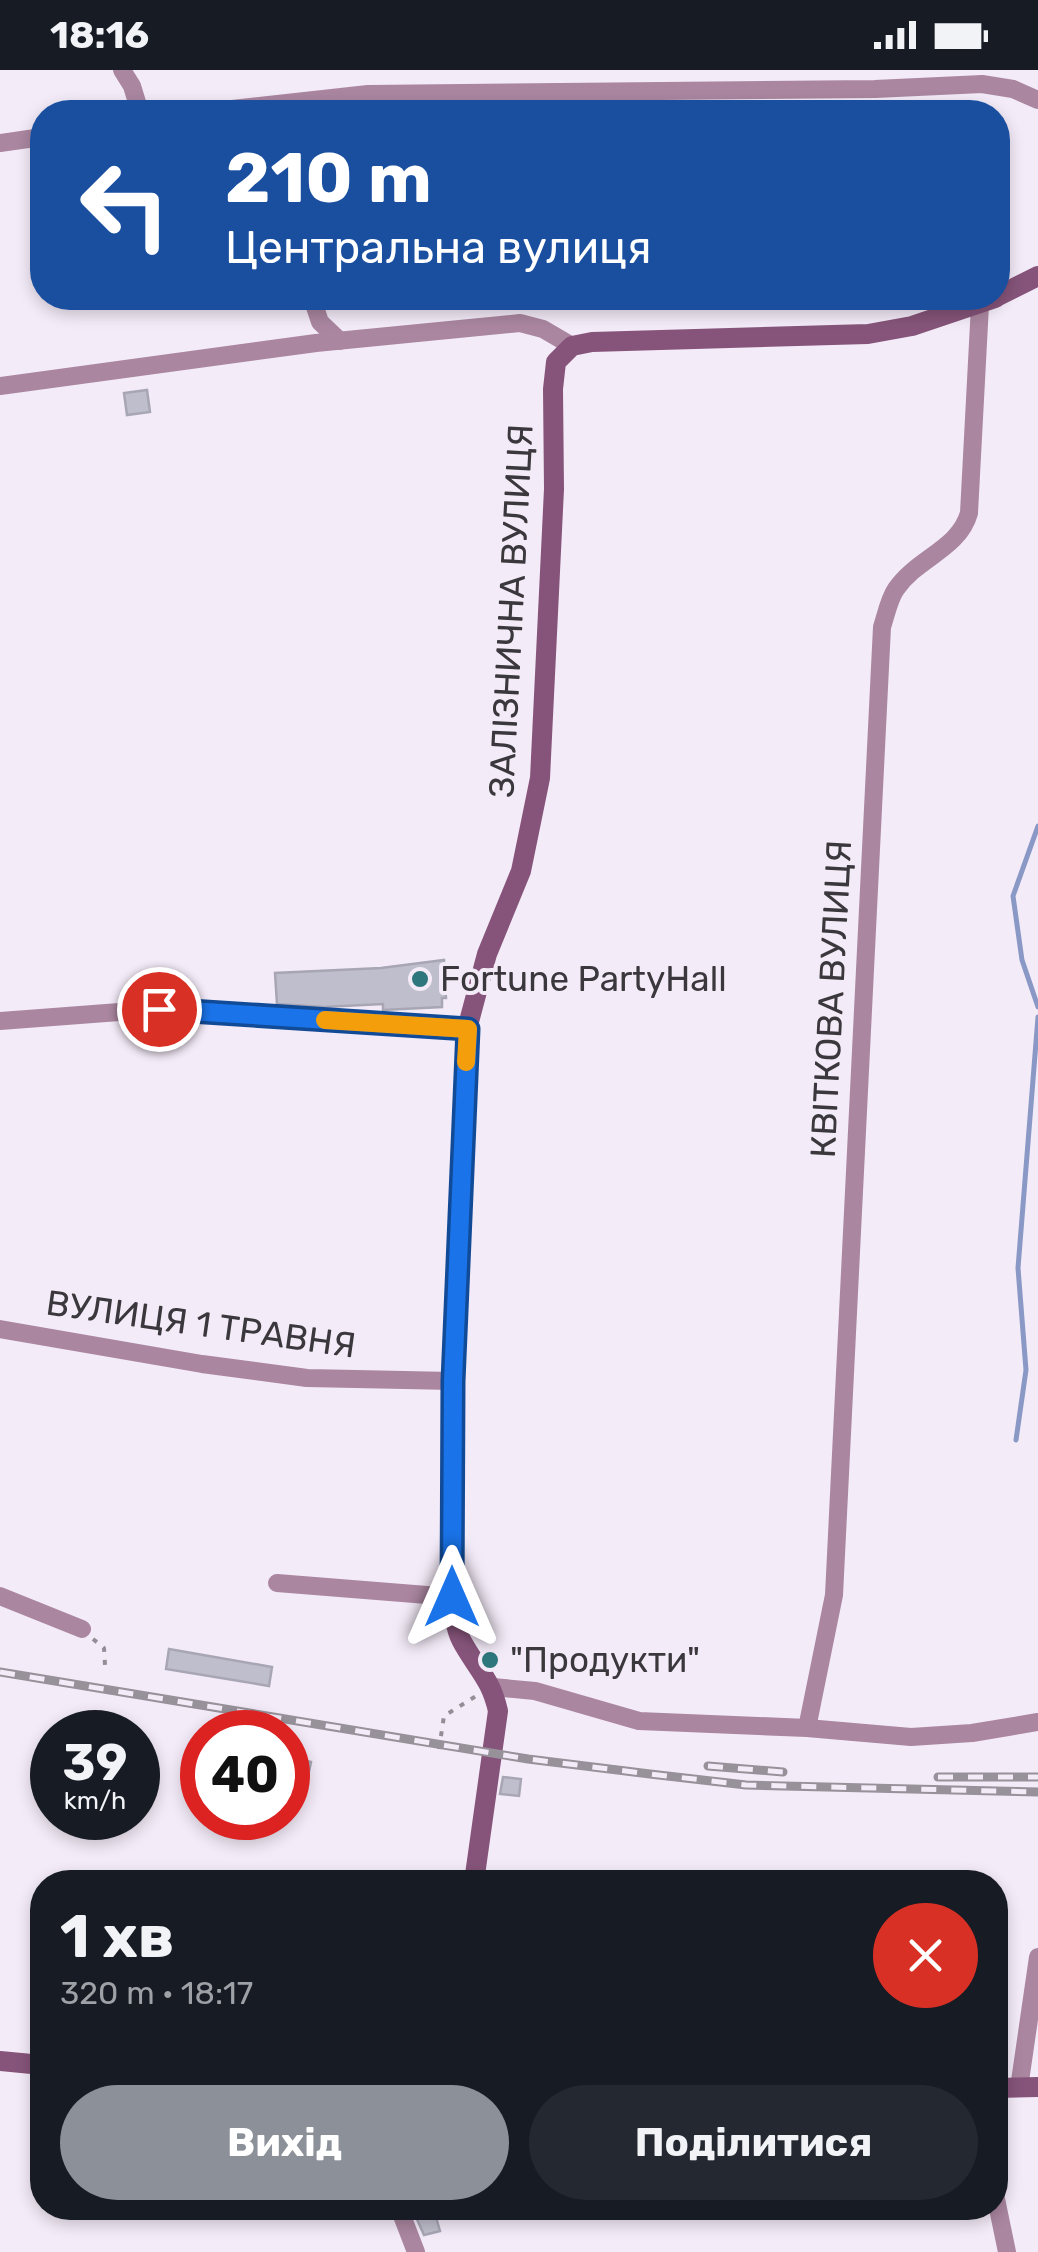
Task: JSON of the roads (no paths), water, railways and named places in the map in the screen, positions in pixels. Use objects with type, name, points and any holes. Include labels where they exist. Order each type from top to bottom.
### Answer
[{"type":"street","points":[[122,70],[136,100]]},
{"type":"street","points":[[332,100],[368,94],[876,90],[982,84],[1013,89],[1038,100]]},
{"type":"street","points":[[0,143],[30,138]]},
{"type":"street","points":[[1010,290],[1038,276]]},
{"type":"street","points":[[316,310],[320,322],[340,341]]},
{"type":"street","points":[[0,386],[340,341],[520,323],[543,328],[572,346],[592,342],[868,334],[912,326],[959,310]]},
{"type":"street","name":"КВІТКОВА ВУЛИЦЯ","points":[[807,1728],[834,1595],[882,627],[895,590],[964,530],[990,310]]},
{"type":"street","name":"ЗАЛІЗНИЧНА ВУЛИЦЯ","points":[[493,1688],[464,1645],[456,1626],[452,1597],[453,1381],[468,1029],[488,954],[522,871],[540,778],[554,490],[553,389],[556,362],[572,346]]},
{"type":"street","points":[[0,1021],[159,1009],[468,1029]]},
{"type":"street","name":"ВУЛИЦЯ 1 ТРАВНЯ","points":[[0,1330],[307,1378],[453,1381]]},
{"type":"street","points":[[277,1583],[452,1597]]},
{"type":"street","points":[[0,1596],[82,1629]]},
{"type":"street","points":[[476,1870],[498,1711],[493,1688],[535,1691],[638,1722],[807,1728],[912,1737],[1038,1722]]},
{"type":"street","points":[[1029,2087],[1038,1957]]},
{"type":"street","points":[[0,2062],[30,2064]]},
{"type":"street","points":[[404,2220],[416,2252]]},
{"type":"street","points":[[1000,2220],[1007,2252]]},
{"type":"waterway","points":[[1038,826],[1013,896],[1022,960],[1038,1007]]},
{"type":"waterway","points":[[1016,1440],[1026,1370],[1018,1268],[1038,1017]]},
{"type":"railway","points":[[0,1672],[528,1759],[650,1774],[746,1785],[1038,1792]]},
{"type":"railway","points":[[708,1766],[783,1772]]},
{"type":"railway","points":[[938,1777],[1038,1777]]},
{"type":"place","name":"Fortune PartyHall","points":[[420,979]]},
{"type":"place","name":"\"Продукти\"","points":[[490,1660]]}]
